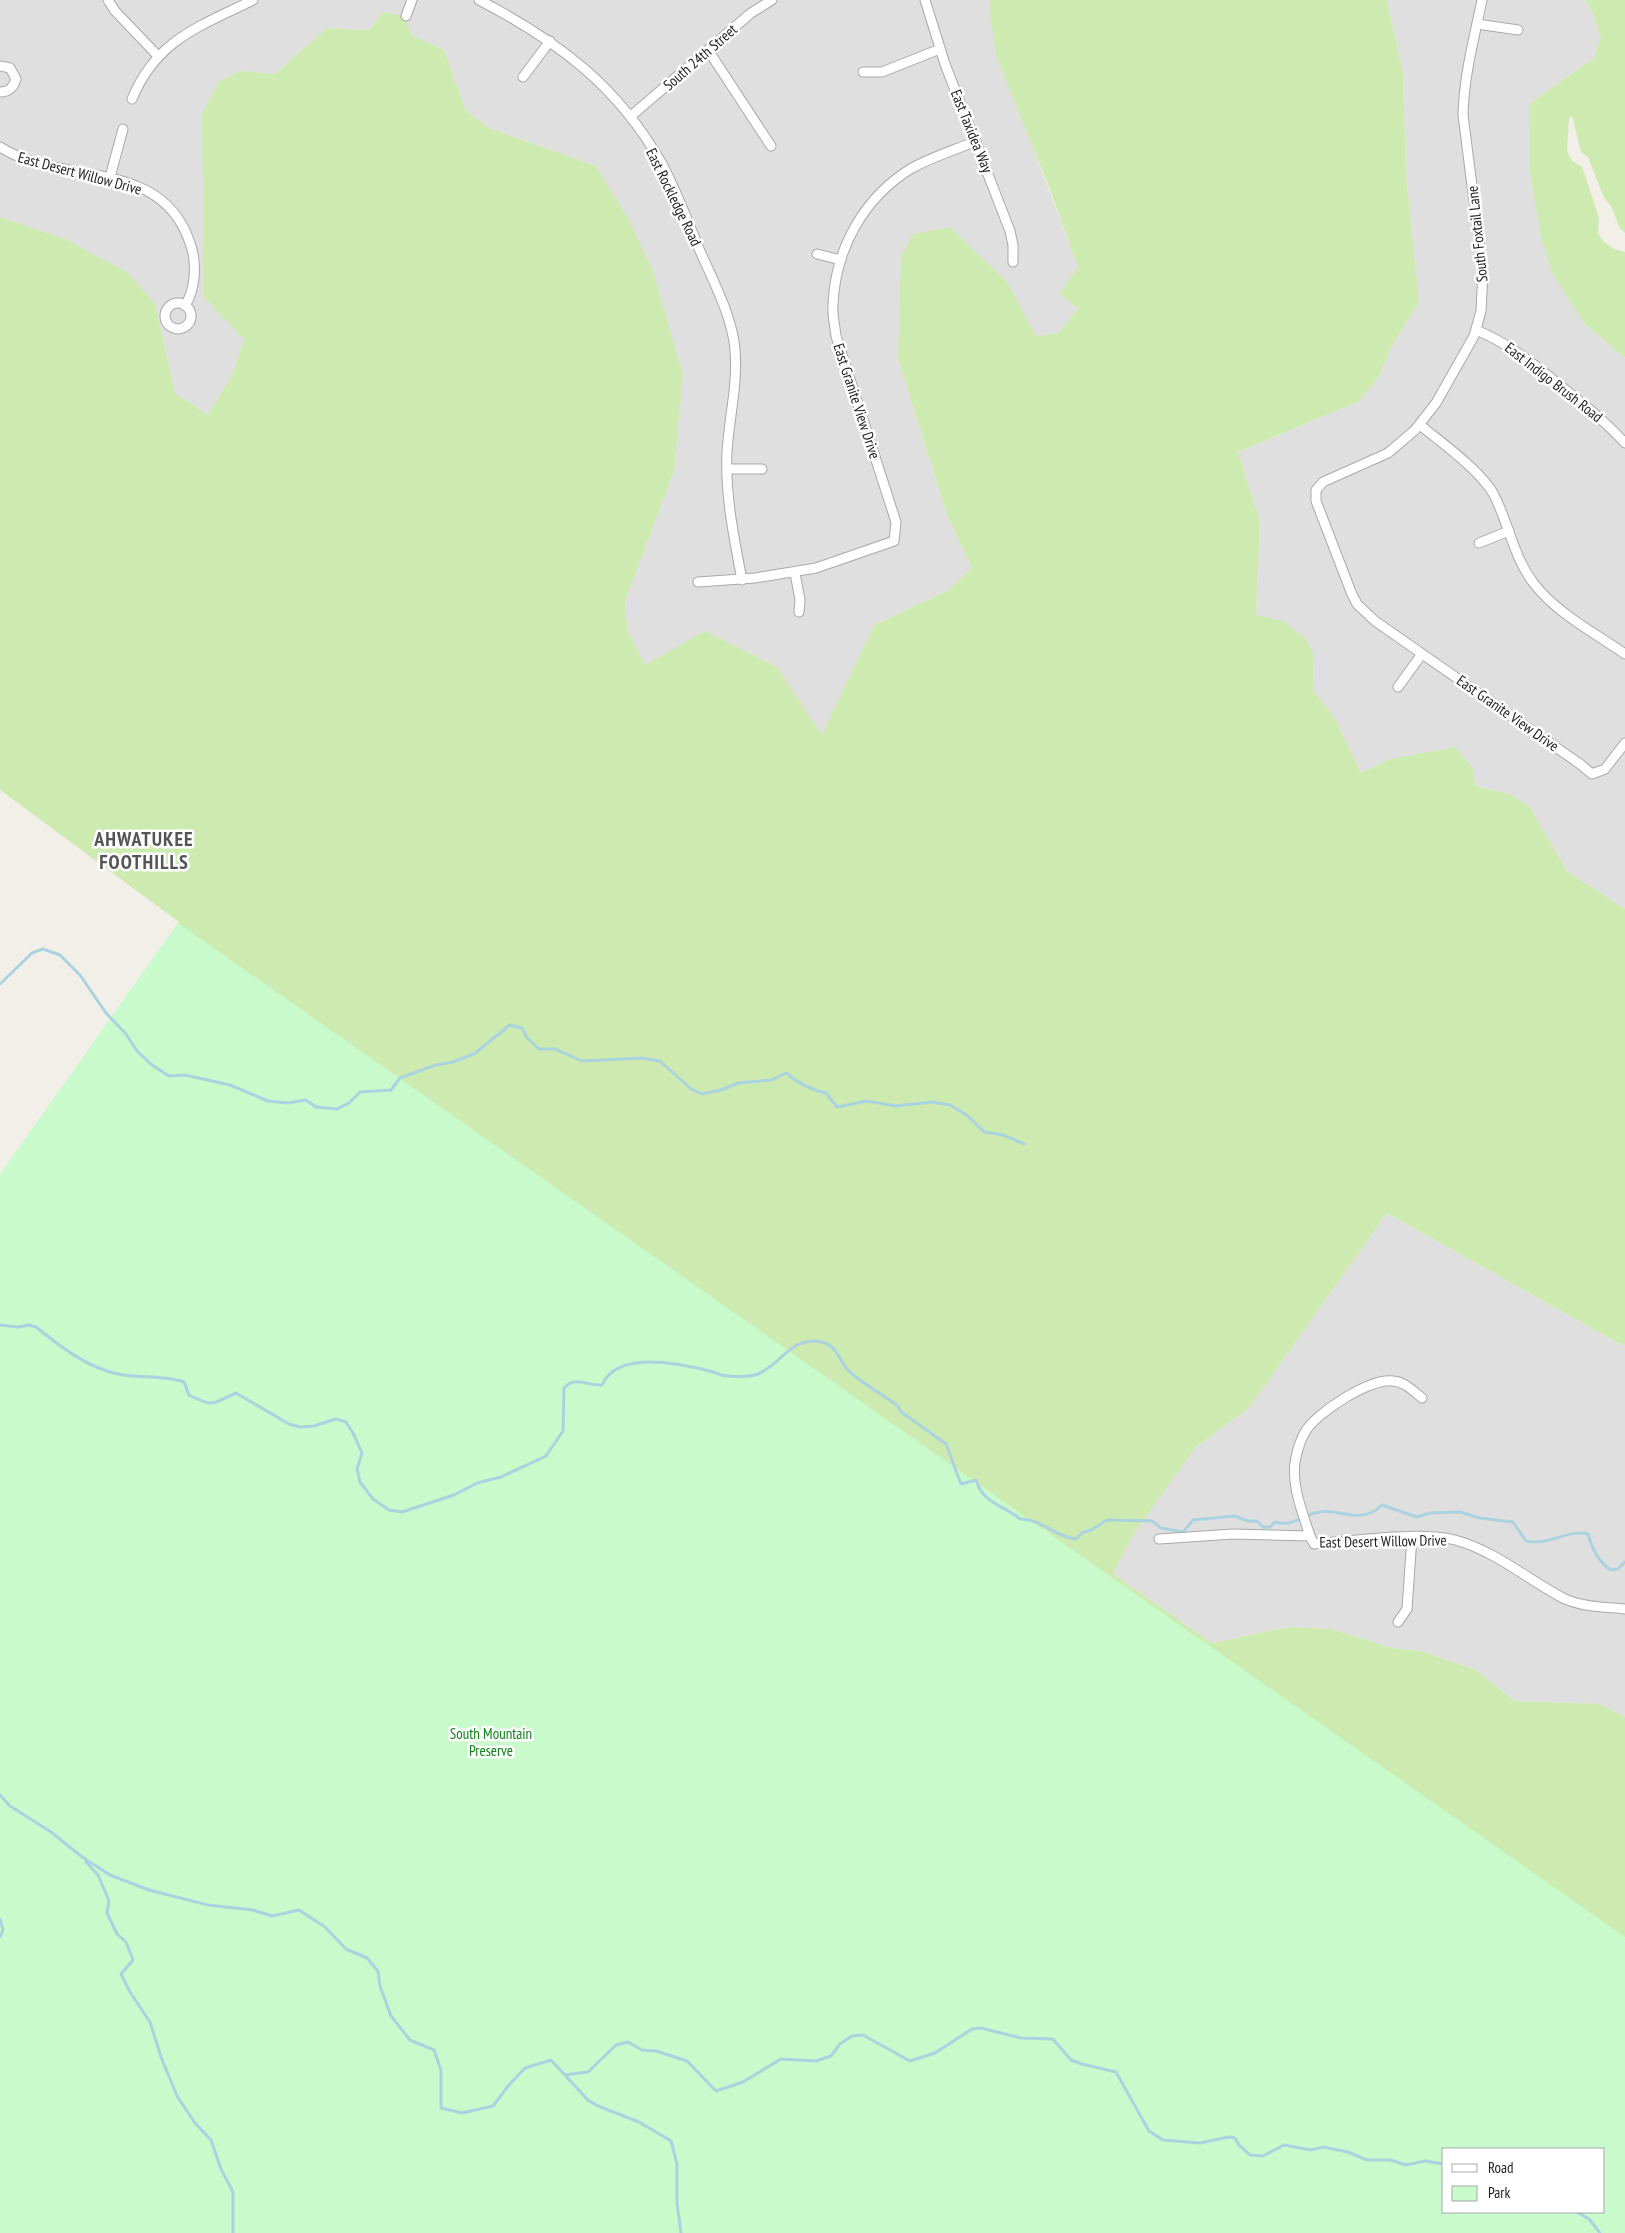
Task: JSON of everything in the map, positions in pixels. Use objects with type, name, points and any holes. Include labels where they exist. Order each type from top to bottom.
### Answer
[{"type":"street","points":[[108,0],[115,11],[158,56]]},
{"type":"street","points":[[132,98],[146,70],[158,56],[180,37],[252,0]]},
{"type":"street","points":[[406,16],[412,0]]},
{"type":"street","name":"East Rockledge Road","points":[[479,0],[550,40],[600,82],[631,116],[662,166],[710,273],[731,326],[736,350],[735,379],[727,453],[732,522],[742,580]]},
{"type":"street","name":"South 24th Street","points":[[631,116],[751,13],[772,0]]},
{"type":"street","name":"East Taxidea Way","points":[[925,0],[940,48],[1010,231],[1013,245],[1013,262]]},
{"type":"street","name":"South Foxtail Lane","points":[[1316,490],[1323,482],[1388,452],[1406,440],[1420,425],[1459,365],[1476,330],[1481,311],[1483,272],[1463,115],[1464,89],[1482,0]]},
{"type":"street","points":[[1477,24],[1518,30]]},
{"type":"street","points":[[523,77],[550,40]]},
{"type":"street","points":[[862,72],[882,72],[940,48]]},
{"type":"street","points":[[708,50],[771,146]]},
{"type":"street","points":[[0,66],[10,68],[16,79],[14,86],[9,90],[0,92]]},
{"type":"street","points":[[110,177],[123,129]]},
{"type":"street","name":"East Granite View Drive","points":[[795,572],[816,568],[894,541],[896,522],[836,336],[832,307],[836,278],[855,225],[866,209],[899,177],[915,167],[976,140]]},
{"type":"street","name":"East Desert Willow Drive","points":[[0,147],[15,157],[44,165],[110,177],[137,185],[155,195],[172,208],[185,227],[193,252],[194,279],[186,306]]},
{"type":"street","points":[[817,254],[841,260]]},
{"type":"street","name":"East Indigo Brush Road","points":[[1476,330],[1502,342],[1521,355],[1597,415],[1625,443]]},
{"type":"street","points":[[1420,425],[1485,482],[1494,494],[1525,570],[1549,600],[1625,654]]},
{"type":"street","points":[[728,469],[762,468]]},
{"type":"street","name":"East Granite View Drive","points":[[1316,490],[1316,501],[1357,604],[1375,621],[1592,774],[1606,769],[1625,743]]},
{"type":"street","points":[[1479,543],[1509,531]]},
{"type":"street","points":[[698,582],[742,580],[795,572],[800,600],[799,612]]},
{"type":"street","points":[[1398,687],[1422,654]]},
{"type":"street","points":[[1310,1536],[1295,1483],[1295,1459],[1306,1431],[1321,1414],[1371,1383],[1390,1380],[1403,1382],[1422,1398]]},
{"type":"street","name":"East Desert Willow Drive","points":[[1159,1539],[1233,1534],[1310,1536],[1314,1544],[1412,1537],[1453,1540],[1483,1550],[1566,1599],[1586,1605],[1625,1610]]},
{"type":"street","points":[[1398,1622],[1407,1609],[1412,1537]]},
{"type":"shaded area","points":[[0,0],[991,0],[989,6],[1028,134],[1078,267],[1078,308],[1059,333],[1036,336],[1006,282],[950,227],[898,358],[947,515],[972,568],[947,591],[874,625],[822,736],[777,667],[743,650],[645,666],[627,628],[625,602],[674,471],[683,375],[668,325],[596,166],[489,128],[466,111],[444,50],[410,35],[383,12],[369,30],[327,28],[275,74],[241,71],[204,298],[244,339],[233,373],[208,415],[175,393],[155,303],[65,239],[0,217]]},
{"type":"shaded area","points":[[1387,0],[1585,0],[1590,7],[1601,37],[1594,58],[1529,104],[1584,323],[1625,358],[1625,909],[1567,871],[1530,807],[1510,794],[1475,786],[1473,768],[1390,759],[1361,773],[1336,720],[1313,690],[1314,654],[1283,621],[1256,615],[1260,522],[1238,452],[1360,401],[1379,376],[1390,349],[1419,302],[1406,175],[1403,73]]},
{"type":"shaded area","points":[[1387,1213],[1618,1343],[1625,1345],[1625,1717],[1600,1704],[1515,1701],[1474,1669],[1420,1651],[1392,1648],[1331,1629],[1288,1627],[1212,1643],[1113,1574],[1135,1532],[1196,1447],[1249,1408]]},
{"type":"green space","points":[[991,0],[1387,0],[1403,73],[1406,175],[1419,302],[1390,349],[1379,376],[1360,401],[1238,452],[1260,522],[1256,615],[1283,621],[1304,637],[1314,654],[1313,690],[1336,720],[1361,773],[1390,759],[1455,747],[1473,768],[1475,786],[1510,794],[1530,807],[1567,871],[1625,909],[1625,1345],[1618,1343],[1387,1213],[1249,1408],[1196,1447],[1135,1532],[1113,1574],[1212,1643],[1288,1627],[1331,1629],[1392,1648],[1420,1651],[1474,1669],[1515,1701],[1600,1704],[1625,1717],[1625,2233],[0,2233],[0,1177],[179,922],[0,790],[0,217],[65,239],[127,272],[155,303],[175,393],[208,415],[233,373],[244,339],[204,298],[202,114],[219,81],[241,71],[275,74],[327,28],[369,30],[383,12],[406,16],[411,35],[444,50],[466,111],[489,128],[596,166],[629,220],[653,271],[683,375],[674,471],[625,602],[627,628],[645,665],[705,631],[777,667],[822,735],[874,625],[947,591],[972,568],[947,515],[898,358],[901,256],[913,234],[950,227],[1007,282],[1036,336],[1059,333],[1078,308],[1059,294],[1078,267],[1049,187],[996,55],[989,6]]},
{"type":"green space","points":[[1585,0],[1625,0],[1625,233],[1620,228],[1611,206],[1604,198],[1588,157],[1581,152],[1572,116],[1569,118],[1567,151],[1572,161],[1582,167],[1599,218],[1598,233],[1603,241],[1614,249],[1625,252],[1625,358],[1584,323],[1554,276],[1541,238],[1530,172],[1529,104],[1594,58],[1601,37],[1590,7]]},
{"type":"green space","name":"South Mountain Preserve","points":[[178,923],[1625,1937],[1625,2233],[0,2233],[0,1174]]},
{"type":"waterway","points":[[0,984],[32,953],[43,949],[60,955],[80,975],[106,1013],[126,1034],[137,1051],[152,1065],[169,1076],[185,1075],[230,1085],[268,1101],[288,1103],[306,1100],[316,1107],[337,1109],[349,1103],[360,1092],[391,1090],[400,1078],[474,1054],[510,1025],[522,1028],[527,1038],[539,1049],[555,1049],[582,1061],[642,1058],[660,1061],[691,1089],[702,1094],[721,1090],[738,1083],[771,1080],[786,1073],[805,1086],[826,1093],[837,1107],[867,1101],[895,1106],[932,1102],[950,1105],[968,1116],[984,1132],[1003,1135],[1024,1144]]},
{"type":"waterway","points":[[0,1325],[18,1327],[29,1325],[36,1327],[76,1357],[111,1372],[131,1376],[169,1378],[184,1382],[189,1395],[204,1402],[217,1402],[236,1393],[289,1424],[300,1427],[314,1426],[336,1419],[346,1422],[362,1453],[357,1469],[360,1482],[373,1499],[389,1510],[402,1512],[454,1495],[477,1483],[501,1477],[546,1456],[563,1431],[564,1388],[568,1384],[582,1382],[602,1385],[610,1374],[622,1367],[636,1363],[652,1362],[685,1366],[724,1376],[751,1376],[765,1370],[799,1344],[807,1341],[816,1341],[829,1345],[851,1373],[898,1406],[900,1411],[946,1444],[961,1484],[976,1480],[979,1488],[989,1499],[1020,1519],[1035,1522],[1068,1538],[1076,1539],[1082,1533],[1107,1520],[1152,1521],[1161,1528],[1183,1532],[1193,1520],[1234,1516],[1248,1521],[1257,1521],[1263,1527],[1270,1527],[1275,1522],[1291,1522],[1315,1513],[1332,1512],[1365,1515],[1382,1505],[1417,1517],[1430,1513],[1460,1512],[1480,1518],[1513,1522],[1526,1541],[1543,1541],[1573,1534],[1588,1534],[1596,1555],[1606,1567],[1611,1570],[1618,1569],[1625,1562]]},
{"type":"waterway","points":[[0,1795],[10,1806],[51,1832],[82,1857],[110,1875],[149,1890],[208,1905],[253,1910],[272,1916],[299,1910],[325,1927],[346,1949],[367,1958],[378,1971],[380,1986],[391,2016],[410,2040],[434,2050],[441,2070],[441,2108],[462,2113],[493,2106],[525,2068],[551,2060],[588,2100],[598,2106],[639,2122],[671,2141],[677,2164],[677,2203],[681,2233]]},
{"type":"waterway","points":[[86,1862],[98,1875],[109,1901],[107,1913],[117,1934],[126,1942],[133,1960],[121,1974],[130,1992],[150,2022],[161,2057],[177,2096],[195,2123],[211,2140],[221,2169],[233,2192],[233,2233]]},
{"type":"waterway","points":[[0,1919],[3,1930],[0,1937]]},
{"type":"waterway","points":[[565,2075],[588,2072],[616,2045],[628,2042],[642,2050],[656,2051],[687,2061],[716,2091],[743,2082],[781,2059],[816,2061],[831,2056],[840,2044],[852,2036],[863,2035],[910,2061],[935,2053],[972,2029],[981,2028],[1021,2038],[1053,2039],[1071,2060],[1116,2072],[1149,2131],[1163,2140],[1200,2143],[1229,2137],[1235,2138],[1239,2145],[1250,2155],[1263,2156],[1284,2145],[1311,2150],[1323,2147],[1348,2152],[1367,2160],[1390,2160],[1406,2165],[1425,2161],[1442,2164]]},
{"type":"waterway","points":[[1579,2213],[1589,2219],[1600,2233]]},
{"type":"district","name":"AHWATUKEE FOOTHILLS","points":[[144,850]]}]
